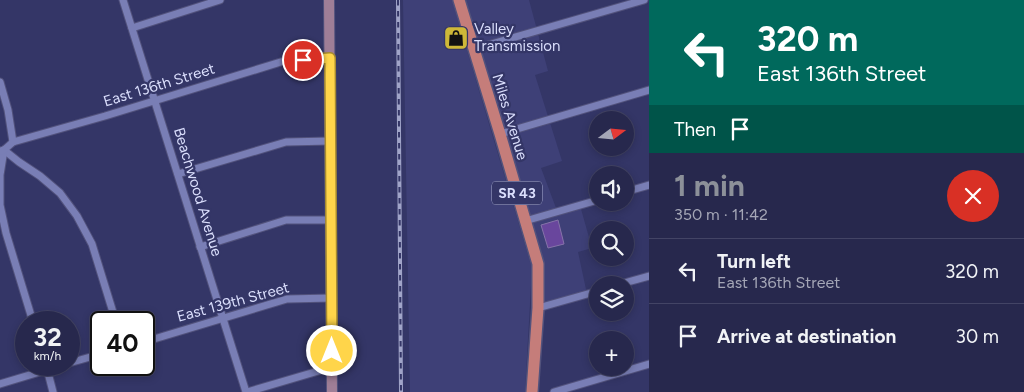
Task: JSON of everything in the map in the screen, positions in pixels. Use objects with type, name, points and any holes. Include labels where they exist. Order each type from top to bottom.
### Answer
[{"type":"main road","name":"Miles Avenue","points":[[459,0],[538,264],[538,308],[532,392]]},
{"type":"street","name":"Beachwood Avenue","points":[[123,0],[222,318],[247,392]]},
{"type":"street","points":[[132,28],[220,0]]},
{"type":"street","points":[[329,0],[332,392]]},
{"type":"street","points":[[474,49],[644,0]]},
{"type":"street","name":"East 136th Street","points":[[2,151],[13,142],[284,61],[330,58]]},
{"type":"street","points":[[0,82],[8,110],[13,142]]},
{"type":"street","points":[[500,134],[649,90]]},
{"type":"street","points":[[178,174],[286,142],[330,141]]},
{"type":"street","points":[[30,311],[6,233],[0,205],[2,151],[40,176],[60,193],[77,216],[92,244],[113,311]]},
{"type":"street","points":[[634,189],[649,185]]},
{"type":"street","points":[[525,221],[589,203]]},
{"type":"street","points":[[200,247],[286,220],[331,220]]},
{"type":"street","points":[[634,280],[649,276]]},
{"type":"street","points":[[538,308],[589,294]]},
{"type":"street","name":"East 139th Street","points":[[155,339],[287,299],[332,298]]},
{"type":"street","points":[[554,392],[649,364]]},
{"type":"street","points":[[247,392],[332,367]]},
{"type":"street","points":[[0,384],[22,376]]},
{"type":"street","points":[[49,376],[53,392]]},
{"type":"shaded area","points":[[403,0],[452,0],[532,268],[525,392],[410,392]]},
{"type":"shaded area","points":[[459,0],[529,0],[548,71],[535,75],[562,161],[541,168],[556,208],[579,202],[589,237],[589,249],[578,252],[587,294],[538,308],[538,264]]},
{"type":"building","points":[[558,220],[564,244],[548,248],[541,225]]},
{"type":"railway","points":[[398,0],[401,392]]},
{"type":"place","name":"Valley Transmission","points":[[456,38]]},
{"type":"route","points":[[303,60],[330,58],[332,351]]}]
